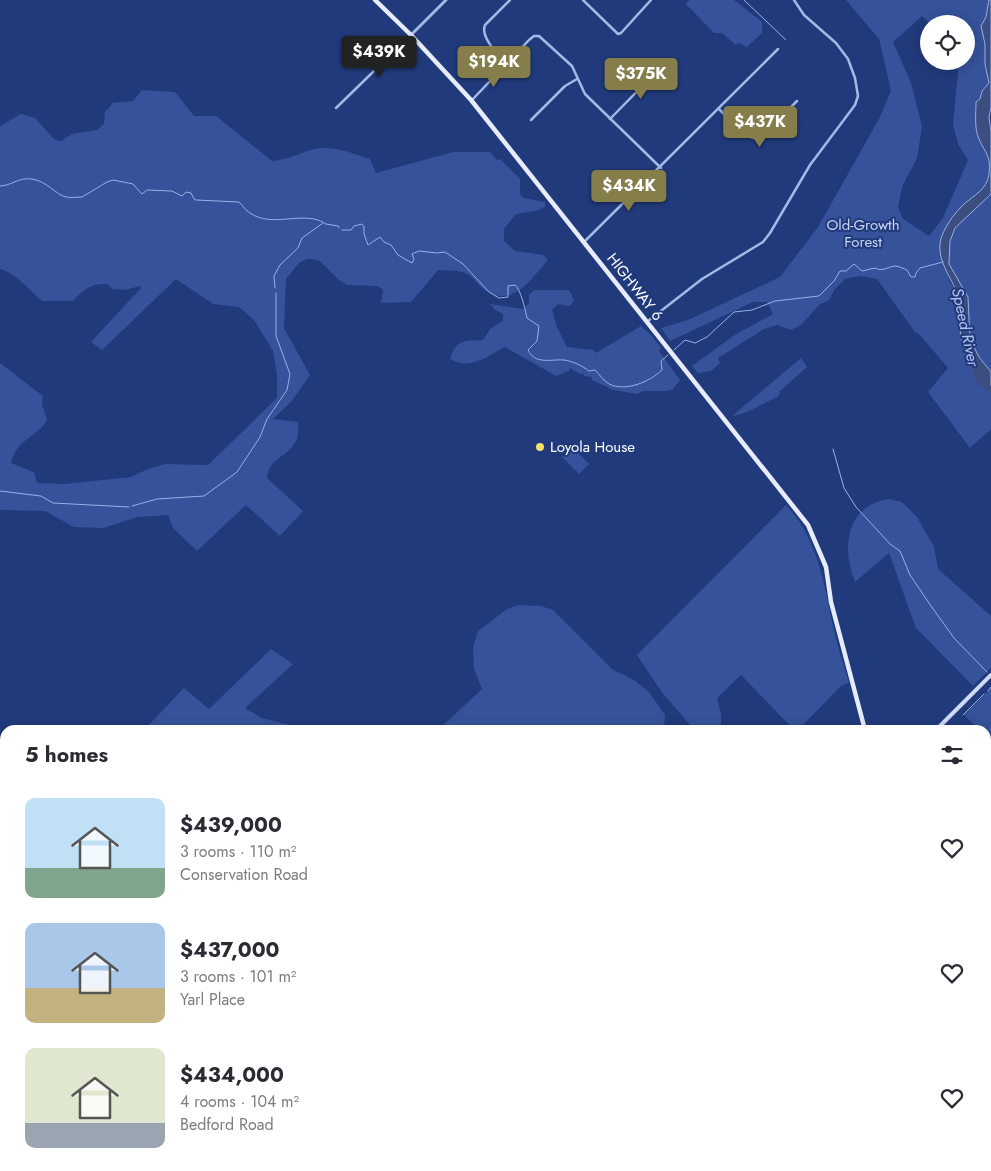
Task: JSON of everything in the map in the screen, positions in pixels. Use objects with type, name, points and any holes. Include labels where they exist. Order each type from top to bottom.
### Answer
[{"type":"main road","name":"HIGHWAY 6","points":[[375,0],[411,35],[471,100],[808,525],[826,567],[835,614],[864,725]]},
{"type":"main road","points":[[941,725],[991,675]]},
{"type":"street","points":[[336,108],[446,0]]},
{"type":"street","points":[[505,64],[485,36],[484,30],[485,25],[510,0]]},
{"type":"street","points":[[583,0],[618,34],[651,0]]},
{"type":"street","points":[[647,322],[702,279],[750,252],[763,242],[810,166],[855,104],[858,87],[848,59],[836,43],[804,15],[794,0]]},
{"type":"street","points":[[471,100],[529,40],[534,36],[539,36],[572,66],[585,94],[660,168]]},
{"type":"street","points":[[584,242],[778,49]]},
{"type":"street","points":[[610,119],[658,70]]},
{"type":"street","points":[[531,120],[566,86],[577,79]]},
{"type":"street","points":[[719,109],[749,138],[756,140],[797,101]]},
{"type":"green space","points":[[689,0],[734,0],[762,22],[762,33],[747,47],[738,43],[736,45],[722,33],[714,33],[686,4]]},
{"type":"green space","name":"Old-Growth Forest","points":[[846,0],[989,0],[986,17],[981,26],[989,83],[982,91],[976,125],[979,139],[989,155],[989,176],[985,187],[953,216],[942,234],[949,280],[959,302],[961,339],[980,380],[991,391],[991,429],[970,448],[928,392],[948,368],[920,335],[915,332],[877,279],[860,276],[845,279],[834,290],[829,300],[819,305],[801,325],[791,330],[777,325],[764,329],[718,358],[720,363],[711,371],[698,373],[692,366],[733,336],[773,314],[767,302],[753,302],[670,341],[661,328],[688,320],[780,277],[818,227],[879,119],[891,91],[879,39]],"holes":[[[920,15],[975,15],[975,70],[958,70],[953,124],[958,144],[968,160],[943,218],[929,236],[903,219],[898,207],[902,187],[917,158],[922,127],[911,83],[893,42],[920,18]]]},
{"type":"green space","points":[[142,90],[175,92],[194,116],[216,116],[272,161],[318,148],[326,148],[370,159],[376,173],[453,152],[490,152],[520,179],[520,194],[523,198],[545,202],[545,207],[535,211],[516,214],[504,229],[504,241],[515,251],[543,255],[547,258],[547,261],[521,289],[505,296],[486,291],[466,273],[438,270],[411,302],[381,303],[383,290],[378,286],[347,285],[339,280],[320,261],[312,259],[299,263],[286,279],[284,328],[310,375],[291,402],[273,419],[298,422],[296,441],[275,462],[267,478],[303,511],[280,536],[246,505],[197,551],[173,528],[168,515],[138,517],[103,528],[74,527],[45,511],[0,510],[0,363],[43,396],[42,404],[47,420],[38,431],[22,443],[11,463],[34,472],[37,483],[65,484],[131,477],[165,464],[208,465],[277,398],[277,375],[273,351],[254,320],[239,307],[213,304],[176,279],[102,350],[91,342],[141,288],[140,286],[125,290],[112,289],[108,284],[97,285],[84,290],[73,301],[42,301],[17,278],[0,269],[0,126],[21,114],[35,118],[55,140],[61,141],[72,134],[97,130],[104,124],[105,111],[112,103],[133,101]]},
{"type":"green space","points":[[991,194],[991,372],[979,357],[970,339],[968,297],[949,264],[950,241],[955,228]]},
{"type":"green space","points":[[534,290],[569,290],[574,300],[570,306],[558,304],[552,310],[557,327],[567,347],[594,350],[596,353],[641,326],[661,348],[659,351],[680,380],[673,389],[667,391],[643,391],[637,394],[613,390],[592,380],[592,377],[584,376],[584,374],[580,374],[570,368],[569,371],[556,376],[505,347],[472,363],[457,362],[450,359],[452,352],[458,344],[466,341],[483,340],[491,328],[503,321],[503,314],[495,310],[490,304],[524,309],[529,303],[529,295]]},
{"type":"green space","points":[[801,358],[807,367],[780,391],[779,396],[750,411],[732,416]]},
{"type":"green space","points":[[572,447],[589,464],[579,474],[562,457]]},
{"type":"green space","points":[[889,499],[902,502],[917,517],[934,547],[938,569],[991,616],[991,668],[973,686],[916,628],[889,553],[855,582],[848,556],[848,542],[851,530],[856,519],[864,510],[875,503]]},
{"type":"green space","points":[[786,505],[806,533],[819,564],[849,683],[841,686],[803,725],[789,725],[741,675],[717,698],[721,714],[721,725],[690,725],[661,691],[637,655]]},
{"type":"green space","points":[[518,605],[541,606],[553,610],[612,669],[634,680],[649,692],[665,715],[664,725],[443,725],[482,689],[474,669],[473,648],[478,631],[507,609]]},
{"type":"green space","points":[[271,649],[293,664],[245,708],[262,718],[290,725],[149,725],[184,688],[209,709]]},
{"type":"green space","points":[[991,688],[991,725],[975,725],[964,715]]},
{"type":"water","points":[[989,0],[991,0],[991,107],[989,117],[991,132],[991,194],[955,228],[950,241],[949,264],[968,297],[970,339],[979,357],[991,372],[991,391],[974,370],[966,353],[961,336],[958,297],[943,264],[940,249],[940,241],[949,221],[963,205],[983,188],[988,180],[989,159],[976,130],[976,102],[980,99],[982,91],[989,83],[981,26],[986,17]]},
{"type":"waterway","points":[[744,0],[786,40]]},
{"type":"waterway","points":[[0,186],[23,179],[31,179],[41,182],[62,196],[82,197],[113,180],[133,184],[142,194],[147,190],[172,191],[182,196],[186,192],[191,193],[196,200],[239,202],[249,212],[259,217],[279,220],[308,218],[326,224]]},
{"type":"waterway","points":[[275,288],[274,276],[280,265],[298,248],[302,238],[323,223]]},
{"type":"waterway","points":[[326,224],[338,226],[339,228]]},
{"type":"waterway","points":[[342,230],[351,230],[354,226],[362,224],[368,245],[380,237],[384,242],[391,245],[398,255],[412,263],[414,259],[412,254],[419,251],[445,252],[463,264],[489,292],[499,298],[508,297],[508,286],[515,285],[521,295],[527,318],[539,326],[537,341],[528,350],[535,358],[570,361],[589,371],[595,370],[609,384],[623,387],[644,382],[657,374],[662,370],[661,361],[668,355]]},
{"type":"waterway","points":[[674,350],[685,340],[695,343],[707,337],[734,312],[752,310],[775,301],[819,296],[834,281],[840,271],[846,271],[854,264],[862,271],[897,266],[907,270],[911,277],[915,277],[920,268],[943,262]]},
{"type":"waterway","points":[[132,506],[157,499],[204,496],[237,472],[260,437],[267,419],[287,390],[290,374],[276,336],[276,293]]},
{"type":"waterway","name":"Speed River","points":[[974,365],[979,380],[991,389]]},
{"type":"waterway","points":[[833,449],[844,488],[856,507],[890,544],[900,551],[910,575],[954,638],[987,672]]},
{"type":"waterway","points":[[0,491],[41,496],[53,503],[129,507]]},
{"type":"waterway","points":[[988,691],[991,687]]},
{"type":"waterway","points":[[963,715],[984,694]]},
{"type":"place","name":"Loyola House","points":[[540,447]]}]
